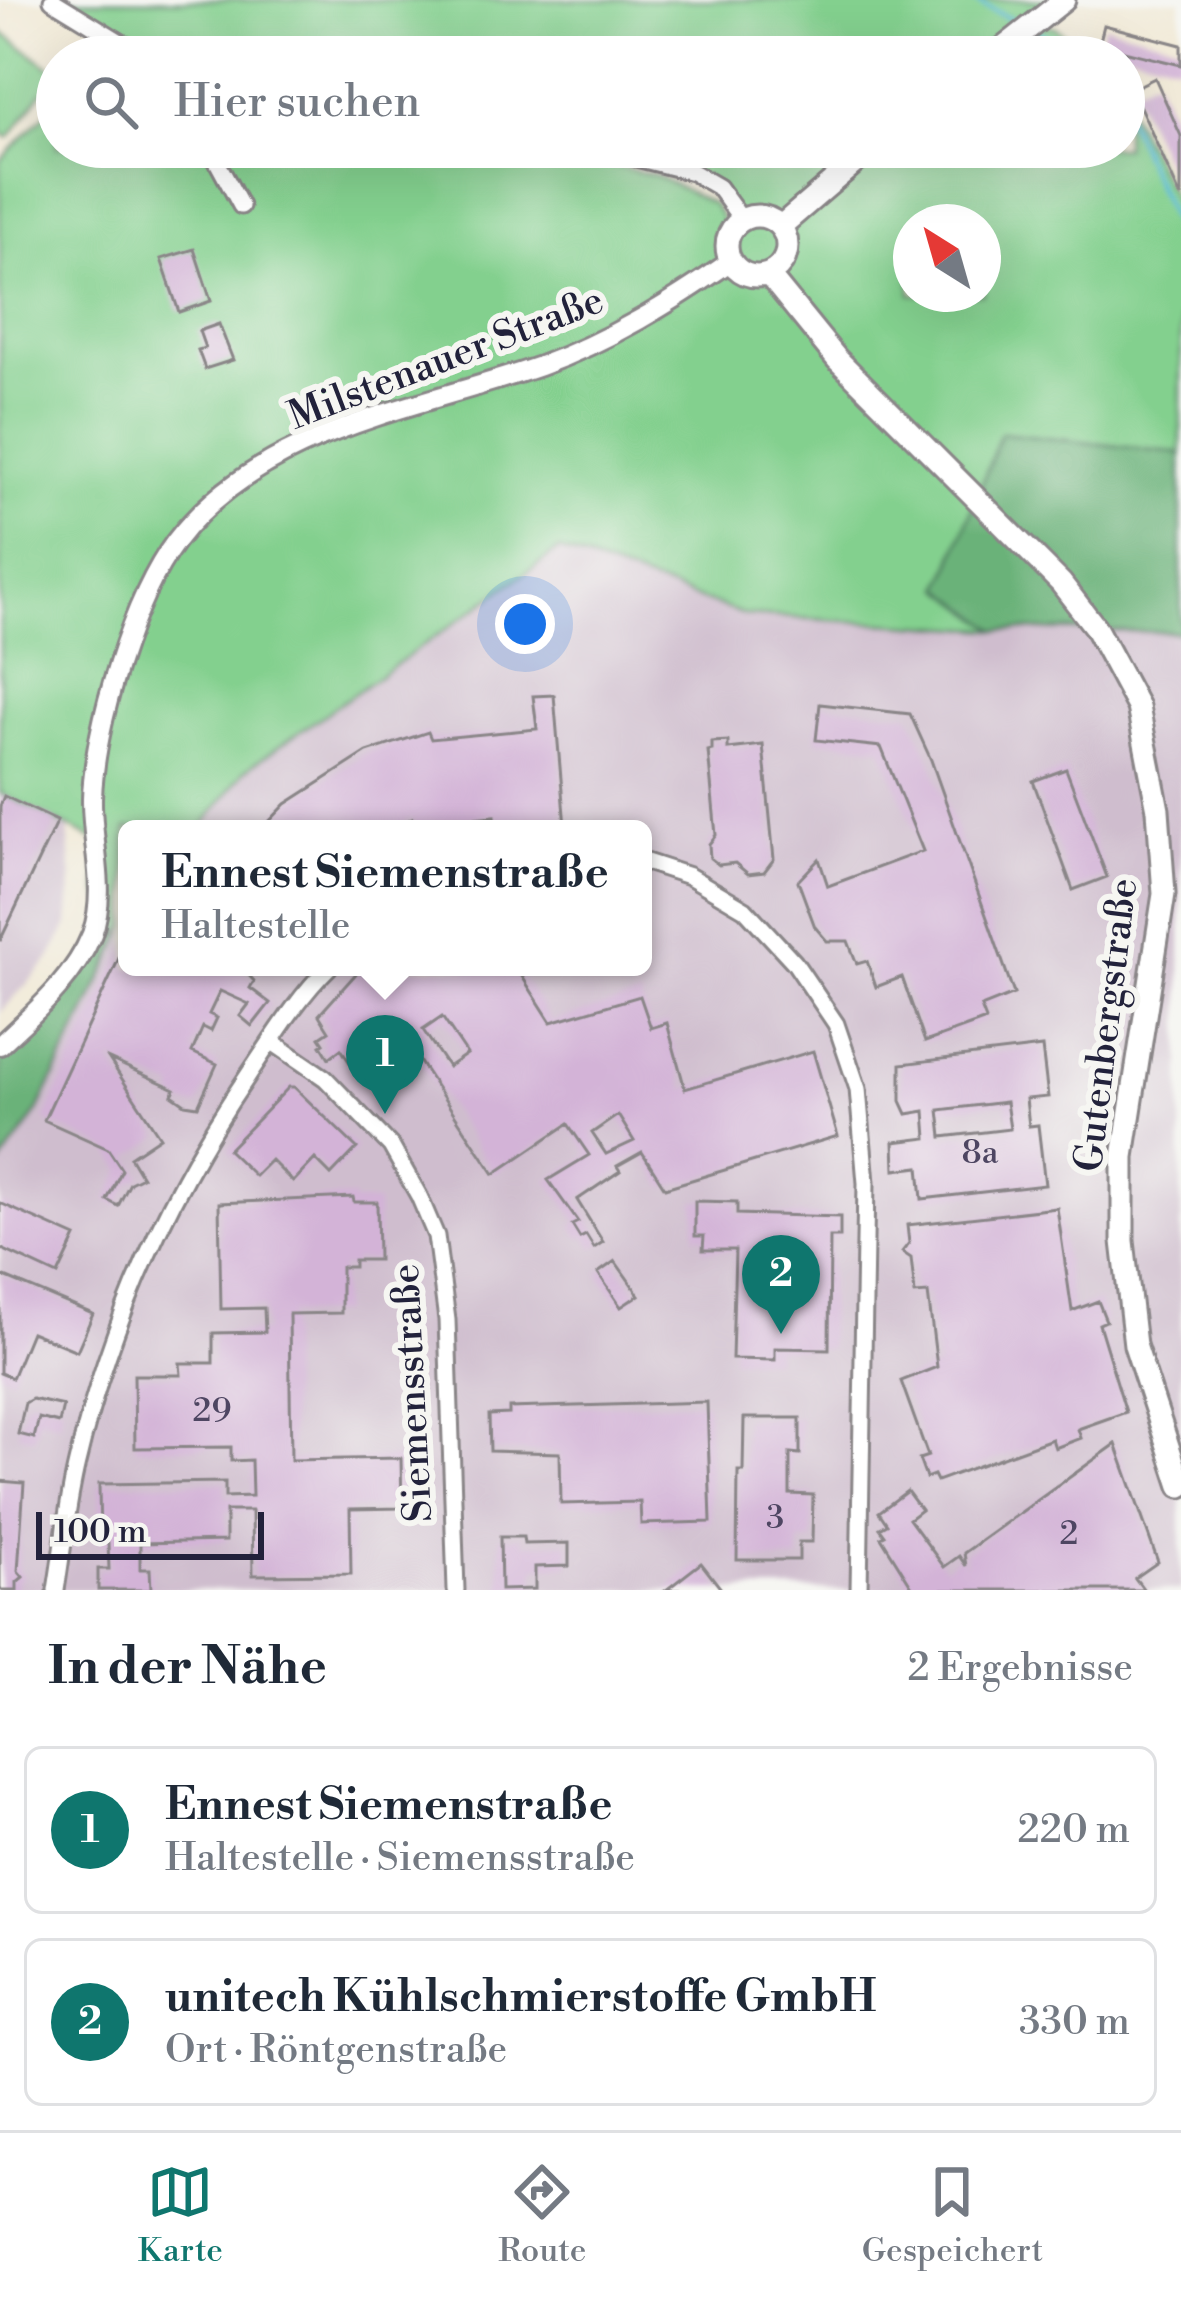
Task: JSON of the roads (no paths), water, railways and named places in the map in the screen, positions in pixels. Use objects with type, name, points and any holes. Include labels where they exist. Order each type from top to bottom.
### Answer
[{"type":"main road","points":[[1020,36],[1064,0]]},
{"type":"main road","points":[[781,226],[849,168]]},
{"type":"main road","points":[[762,216],[781,226],[787,254],[768,274],[747,274],[731,261],[727,242],[742,220],[762,216]]},
{"type":"main road","name":"Gutenbergstraße","points":[[768,274],[837,359],[1061,583],[1095,627],[1138,707],[1158,810],[1164,894],[1123,1156],[1123,1241],[1135,1345],[1181,1486]]},
{"type":"street","points":[[52,0],[111,36]]},
{"type":"street","points":[[220,168],[241,206]]},
{"type":"street","points":[[676,168],[718,187],[742,220]]},
{"type":"street","name":"Milstenauer Straße","points":[[0,1045],[70,974],[94,929],[99,895],[92,798],[101,740],[136,612],[186,529],[238,484],[304,445],[591,345],[654,313],[731,261]]},
{"type":"street","points":[[652,864],[689,875],[745,909],[794,962],[836,1024],[858,1089],[866,1183],[859,1590]]},
{"type":"street","points":[[56,1590],[76,1465],[110,1349],[158,1226],[211,1130],[322,976]]},
{"type":"street","name":"Siemensstraße","points":[[271,1041],[326,1078],[391,1146],[436,1236],[447,1320],[456,1590]]},
{"type":"waterway","points":[[972,0],[1021,24]]},
{"type":"waterway","points":[[1037,31],[1047,36]]},
{"type":"waterway","points":[[1145,159],[1181,240]]},
{"type":"place","name":"Ennest Siemenstraße","points":[[385,1114]]},
{"type":"place","name":"unitech Kühlschmierstoffe GmbH","points":[[781,1334]]}]
